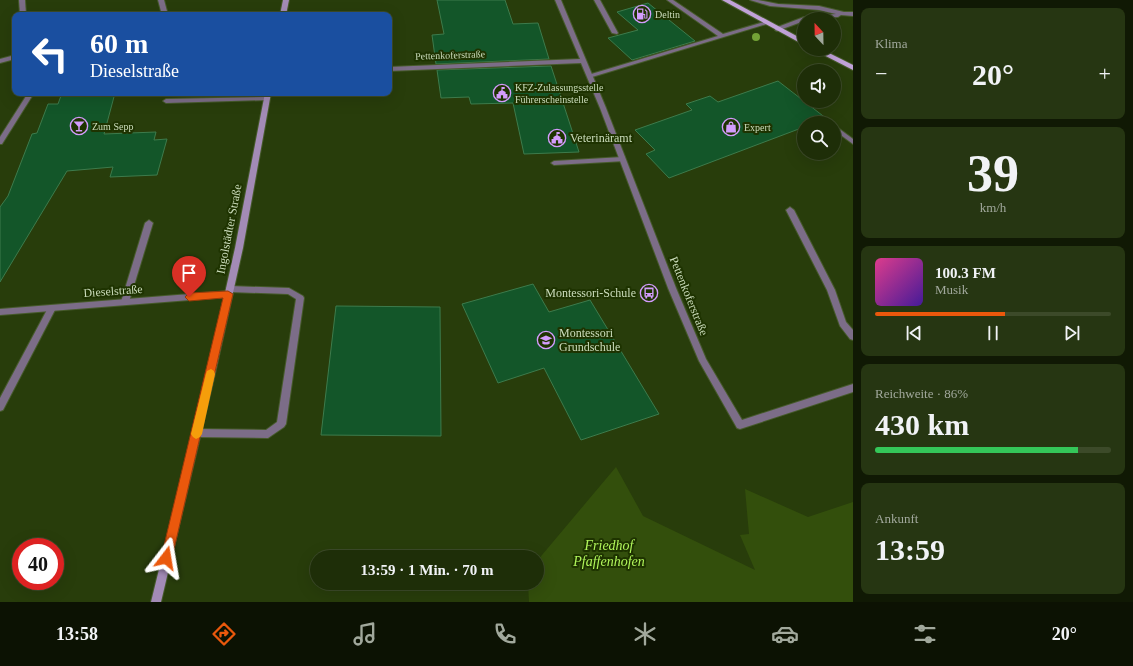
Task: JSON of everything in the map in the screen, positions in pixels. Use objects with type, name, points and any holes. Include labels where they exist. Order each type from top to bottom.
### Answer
[{"type":"main road","points":[[724,0],[797,39]]},
{"type":"main road","points":[[830,56],[853,68]]},
{"type":"street","points":[[22,0],[23,12]]},
{"type":"street","points":[[161,0],[164,12]]},
{"type":"street","points":[[284,12],[286,0]]},
{"type":"street","name":"Pettenkoferstraße","points":[[558,0],[624,160],[672,288],[703,361],[740,425],[853,388]]},
{"type":"street","points":[[598,0],[615,33]]},
{"type":"street","points":[[670,0],[722,36]]},
{"type":"street","points":[[753,0],[783,7],[820,8],[846,15]]},
{"type":"street","points":[[777,28],[804,19],[853,14]]},
{"type":"street","points":[[590,76],[767,23]]},
{"type":"street","points":[[0,61],[12,58]]},
{"type":"street","name":"Pettenkoferstraße","points":[[392,69],[583,61]]},
{"type":"street","points":[[0,142],[29,96]]},
{"type":"street","points":[[166,101],[267,96]]},
{"type":"street","name":"Ingolstädter Straße","points":[[156,602],[197,433],[239,248],[267,96]]},
{"type":"street","points":[[841,133],[853,142]]},
{"type":"street","points":[[554,163],[624,160]]},
{"type":"street","points":[[790,210],[831,290],[843,324],[853,336]]},
{"type":"street","points":[[125,302],[149,224]]},
{"type":"street","name":"Dieselstraße","points":[[0,312],[229,292],[289,291],[300,298],[281,424],[268,434],[197,433]]},
{"type":"street","points":[[0,407],[52,308]]},
{"type":"green space","name":"Friedhof Pfaffenhofen","points":[[616,467],[643,516],[755,570],[740,535],[749,534],[745,489],[808,517],[853,502],[853,602],[529,602],[528,590],[544,590],[544,553]]},
{"type":"building","points":[[437,0],[505,0],[513,24],[538,23],[549,59],[436,64],[432,35],[444,34]]},
{"type":"building","points":[[648,3],[695,41],[632,60],[608,38],[638,30],[617,12]]},
{"type":"building","points":[[551,66],[579,152],[524,154],[513,103],[471,104],[469,97],[441,98],[437,70]]},
{"type":"building","points":[[778,81],[797,96],[797,108],[813,108],[823,116],[797,116],[797,130],[669,178],[646,154],[655,150],[635,130],[692,110],[686,104],[710,96],[718,102]]},
{"type":"building","points":[[61,96],[114,96],[104,134],[156,132],[154,140],[167,139],[157,175],[110,177],[113,167],[67,171],[0,282],[0,207],[8,196],[32,134],[37,133],[48,104],[58,104]]},
{"type":"building","name":"Montessori Grundschule","points":[[533,284],[549,312],[590,300],[659,414],[581,440],[544,368],[498,383],[462,304]]},
{"type":"building","points":[[336,306],[440,307],[441,436],[321,435]]},
{"type":"slow traffic","points":[[196,434],[211,374]]},
{"type":"place","name":"Deltin","points":[[642,14]]},
{"type":"place","name":"KFZ-Zulassungsstelle Führerscheinstelle","points":[[502,93]]},
{"type":"place","name":"Zum Sepp","points":[[79,126]]},
{"type":"place","name":"Expert","points":[[731,127]]},
{"type":"place","name":"Veterinäramt","points":[[557,138]]},
{"type":"place","name":"Montessori-Schule","points":[[649,293]]},
{"type":"place","name":"Montessori Grundschule","points":[[546,340]]},
{"type":"route","points":[[166,558],[228,294],[189,297]]}]
